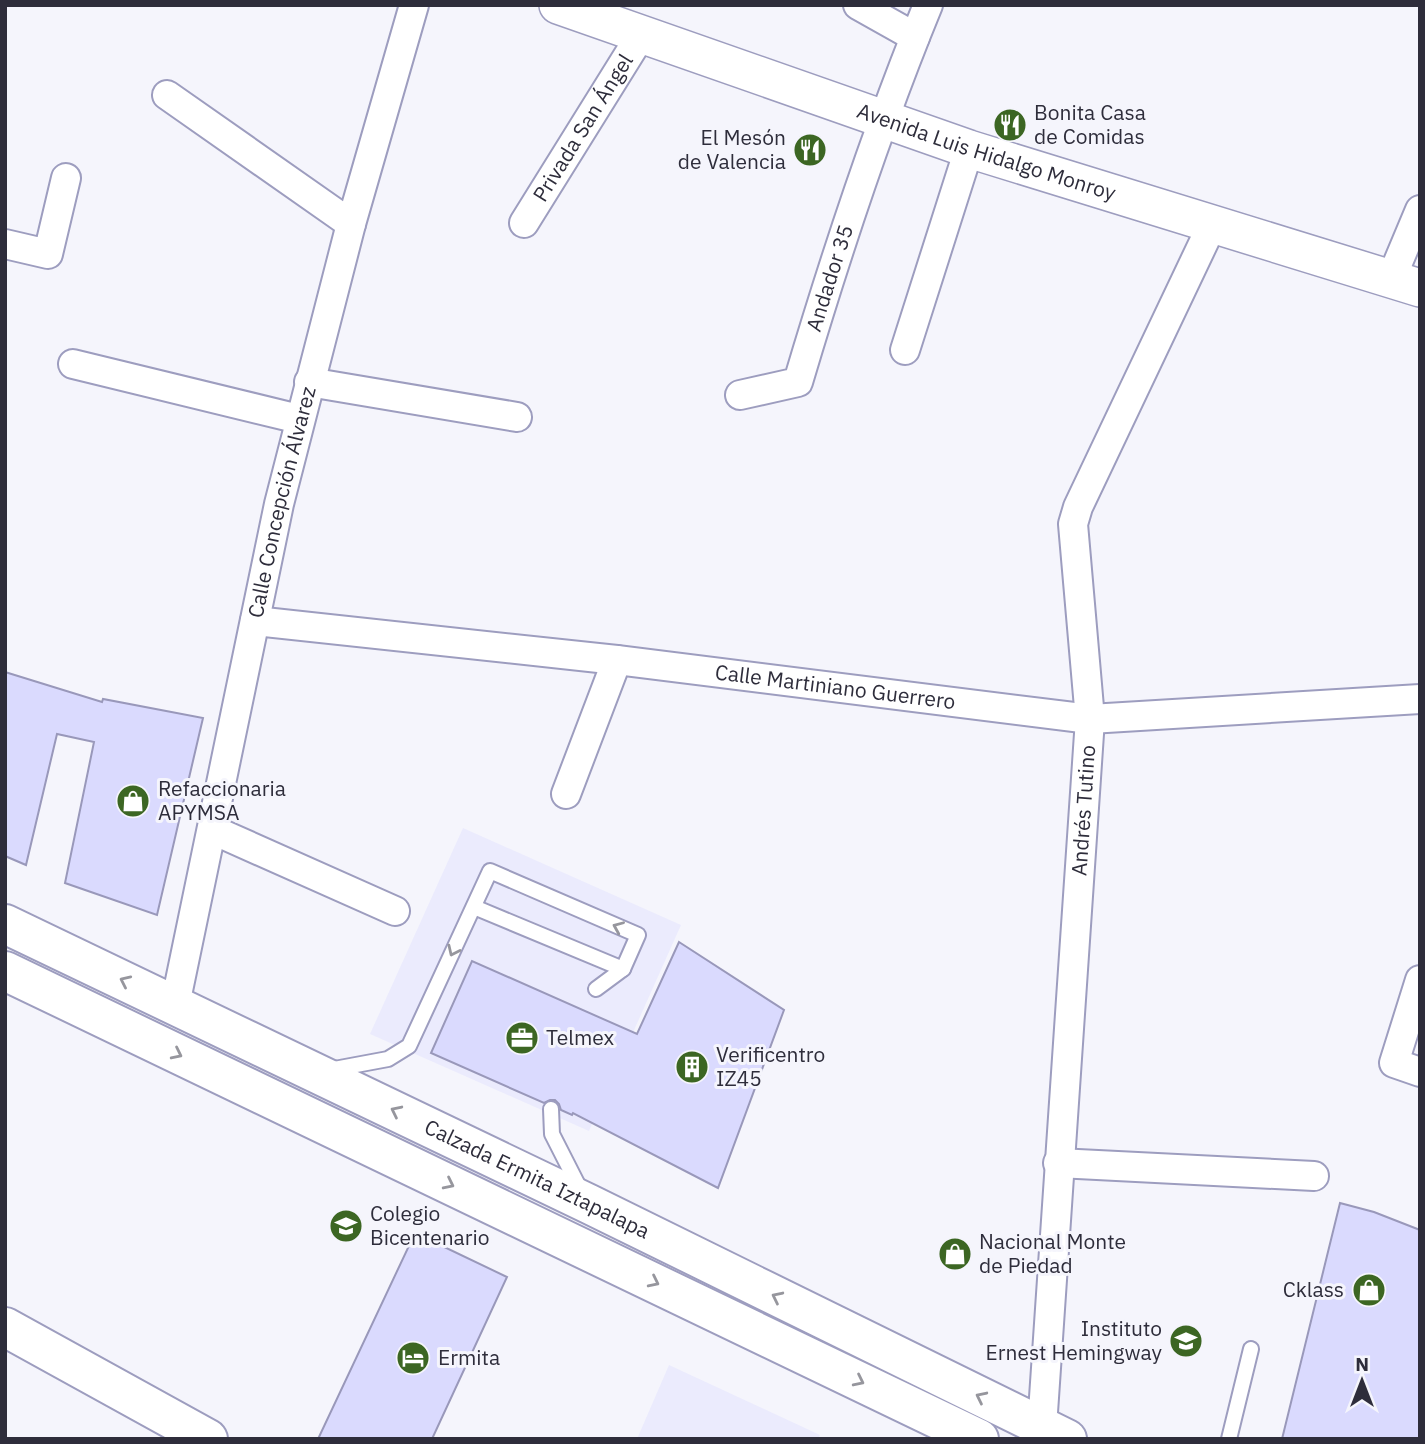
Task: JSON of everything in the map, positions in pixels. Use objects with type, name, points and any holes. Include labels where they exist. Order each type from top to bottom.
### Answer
[{"type":"main road","name":"Calzada Ermita Iztapalapa","points":[[5,925],[315,1072],[1055,1433]]},
{"type":"main road","name":"Calzada Ermita Iztapalapa","points":[[5,971],[979,1439]]},
{"type":"main road","points":[[5,1326],[208,1439]]},
{"type":"street","name":"Calle Concepción Álvarez","points":[[175,1005],[299,419],[414,5]]},
{"type":"street","name":"Avenida Luis Hidalgo Monroy","points":[[558,5],[969,149],[1406,284]]},
{"type":"street","points":[[858,5],[915,37]]},
{"type":"street","points":[[882,119],[928,5]]},
{"type":"street","name":"Privada San Ángel","points":[[524,223],[641,34]]},
{"type":"street","points":[[167,95],[351,224]]},
{"type":"street","name":"Andador 35","points":[[740,395],[798,382],[833,264],[882,119]]},
{"type":"street","points":[[905,350],[969,149]]},
{"type":"street","points":[[5,244],[48,254],[66,178]]},
{"type":"street","points":[[1406,284],[1420,210]]},
{"type":"street","name":"Andrés Tutino","points":[[1055,1433],[1058,1163],[1090,719],[1073,524],[1078,507],[1212,225]]},
{"type":"street","points":[[73,364],[299,419]]},
{"type":"street","points":[[309,382],[517,417]]},
{"type":"street","name":"Calle Martiniano Guerrero","points":[[255,621],[617,660],[1090,719],[1420,699]]},
{"type":"street","points":[[566,794],[617,660]]},
{"type":"street","points":[[213,830],[395,911]]},
{"type":"street","points":[[1407,1068],[1420,980]]},
{"type":"street","points":[[1058,1163],[1314,1176]]},
{"type":"lane","points":[[315,1072],[388,1059],[409,1046],[490,871],[638,935],[623,969],[596,989]]},
{"type":"lane","points":[[474,907],[623,969]]},
{"type":"lane","points":[[551,1109],[552,1134],[589,1205]]},
{"type":"lane","points":[[1229,1439],[1251,1349]]},
{"type":"shaded area","points":[[463,828],[681,925],[589,1131],[370,1034]]},
{"type":"shaded area","points":[[669,1365],[820,1435],[818,1439],[637,1439]]},
{"type":"building","name":"Refaccionaria APYMSA","points":[[5,672],[102,702],[103,699],[203,718],[157,915],[65,883],[94,742],[57,734],[26,865],[5,856]]},
{"type":"building","points":[[679,942],[784,1010],[718,1188],[573,1113],[572,1115],[561,1110],[555,1100],[544,1103],[431,1053],[472,961],[637,1034]]},
{"type":"building","name":"Cklass","points":[[1340,1203],[1374,1212],[1420,1230],[1420,1439],[1282,1439]]},
{"type":"building","name":"Ermita","points":[[415,1233],[507,1277],[432,1439],[318,1439]]},
{"type":"place","name":"Bonita Casa de Comidas","points":[[1010,125]]},
{"type":"place","name":"El Mesón de Valencia","points":[[810,150]]},
{"type":"place","name":"Refaccionaria APYMSA","points":[[133,801]]},
{"type":"place","name":"Telmex","points":[[522,1038]]},
{"type":"place","name":"Verificentro IZ45","points":[[692,1067]]},
{"type":"place","name":"Colegio Bicentenario","points":[[346,1226]]},
{"type":"place","name":"Nacional Monte de Piedad","points":[[955,1254]]},
{"type":"place","name":"Cklass","points":[[1369,1290]]},
{"type":"place","name":"Instituto Ernest Hemingway","points":[[1186,1341]]},
{"type":"place","name":"Ermita","points":[[413,1358]]}]
